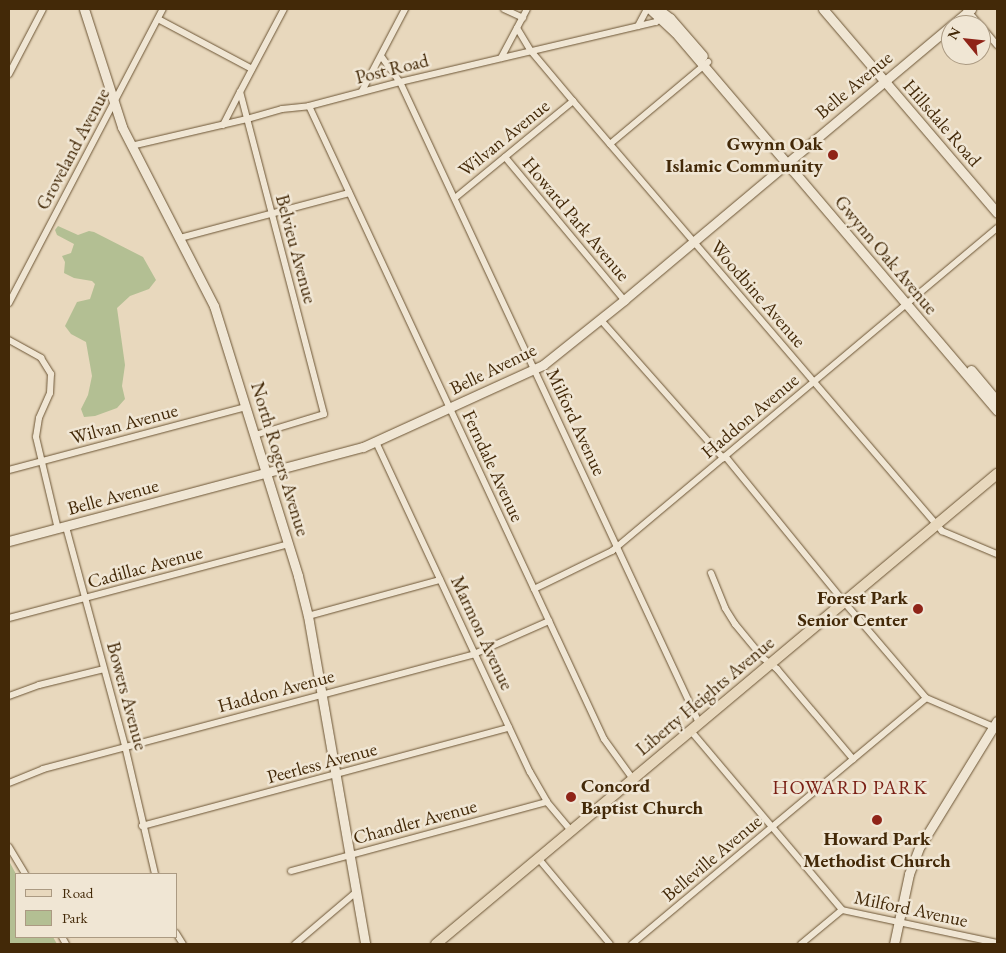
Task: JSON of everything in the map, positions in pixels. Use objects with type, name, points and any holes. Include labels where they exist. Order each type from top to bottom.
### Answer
[{"type":"main road","name":"Liberty Heights Avenue","points":[[436,944],[997,474]]},
{"type":"street","points":[[9,74],[43,9]]},
{"type":"street","name":"North Rogers Avenue","points":[[84,9],[114,103],[131,146],[214,306],[289,544],[308,616],[365,944]]},
{"type":"street","name":"Groveland Avenue","points":[[9,303],[163,9]]},
{"type":"street","points":[[223,125],[284,9]]},
{"type":"street","points":[[362,91],[405,9]]},
{"type":"street","points":[[504,9],[523,18]]},
{"type":"street","points":[[501,58],[528,9]]},
{"type":"street","points":[[638,26],[649,9]]},
{"type":"street","name":"Gwynn Oak Avenue","points":[[649,9],[670,18],[706,64],[909,302],[997,410]]},
{"type":"street","name":"Hillsdale Road","points":[[823,9],[997,213]]},
{"type":"street","name":"Post Road","points":[[131,146],[247,120],[282,109],[309,106],[362,91],[656,22],[659,13]]},
{"type":"street","points":[[158,19],[252,69]]},
{"type":"street","name":"Woodbine Avenue","points":[[517,28],[531,51],[573,101],[936,525],[944,532],[997,554]]},
{"type":"street","name":"Belle Avenue","points":[[9,541],[376,442],[548,362],[941,33]]},
{"type":"street","name":"Milford Avenue","points":[[381,56],[400,82],[699,723]]},
{"type":"street","points":[[610,144],[706,64]]},
{"type":"street","name":"Belvieu Avenue","points":[[240,92],[324,414],[255,435]]},
{"type":"street","name":"Wilvan Avenue","points":[[455,198],[573,101]]},
{"type":"street","name":"Ferndale Avenue","points":[[309,106],[609,748],[633,779]]},
{"type":"street","name":"Howard Park Avenue","points":[[505,156],[624,300]]},
{"type":"street","points":[[180,238],[349,193]]},
{"type":"street","name":"Haddon Avenue","points":[[534,589],[618,546],[997,228]]},
{"type":"street","name":"Gwynn Oak Avenue","points":[[909,302],[997,401]]},
{"type":"street","points":[[600,319],[724,457],[926,698],[996,726],[920,846],[910,874],[894,944]]},
{"type":"street","name":"Bowers Avenue","points":[[9,340],[41,358],[51,374],[50,393],[37,427],[37,447],[40,462],[85,598],[125,746],[142,826],[155,873]]},
{"type":"street","name":"Wilvan Avenue","points":[[9,470],[246,407]]},
{"type":"street","name":"Marmon Avenue","points":[[376,442],[535,782],[547,802],[571,831]]},
{"type":"street","name":"Cadillac Avenue","points":[[9,618],[289,544]]},
{"type":"street","points":[[712,573],[721,600],[730,616],[853,760]]},
{"type":"street","points":[[308,616],[440,580]]},
{"type":"street","name":"Haddon Avenue","points":[[9,783],[43,768],[474,654],[549,621]]},
{"type":"street","points":[[9,696],[38,685],[104,669]]},
{"type":"street","name":"Belleville Avenue","points":[[632,944],[926,698]]},
{"type":"street","name":"Peerless Avenue","points":[[142,826],[509,728]]},
{"type":"street","name":"Milford Avenue","points":[[690,730],[842,910],[997,943]]},
{"type":"street","name":"Chandler Avenue","points":[[292,871],[547,802]]},
{"type":"street","points":[[9,847],[24,873]]},
{"type":"street","points":[[538,858],[610,944]]},
{"type":"street","points":[[294,944],[356,892]]},
{"type":"street","points":[[801,944],[842,910]]},
{"type":"green space","points":[[58,226],[78,235],[89,231],[94,232],[143,257],[156,280],[149,289],[130,296],[117,308],[125,365],[122,386],[125,399],[117,408],[95,416],[84,417],[81,409],[88,395],[92,376],[86,342],[71,334],[65,326],[77,302],[90,299],[95,284],[92,281],[74,278],[64,273],[65,262],[62,256],[71,253],[74,244],[57,235],[55,230]]},
{"type":"green space","points":[[9,861],[15,873],[15,938],[54,938],[57,944],[9,944]]},
{"type":"place","name":"Gwynn Oak Islamic Community","points":[[833,155]]},
{"type":"place","name":"Forest Park Senior Center","points":[[918,609]]},
{"type":"place","name":"Concord Baptist Church","points":[[571,797]]},
{"type":"place","name":"Howard Park Methodist Church","points":[[877,820]]},
{"type":"district","name":"HOWARD PARK","points":[[850,787]]}]
